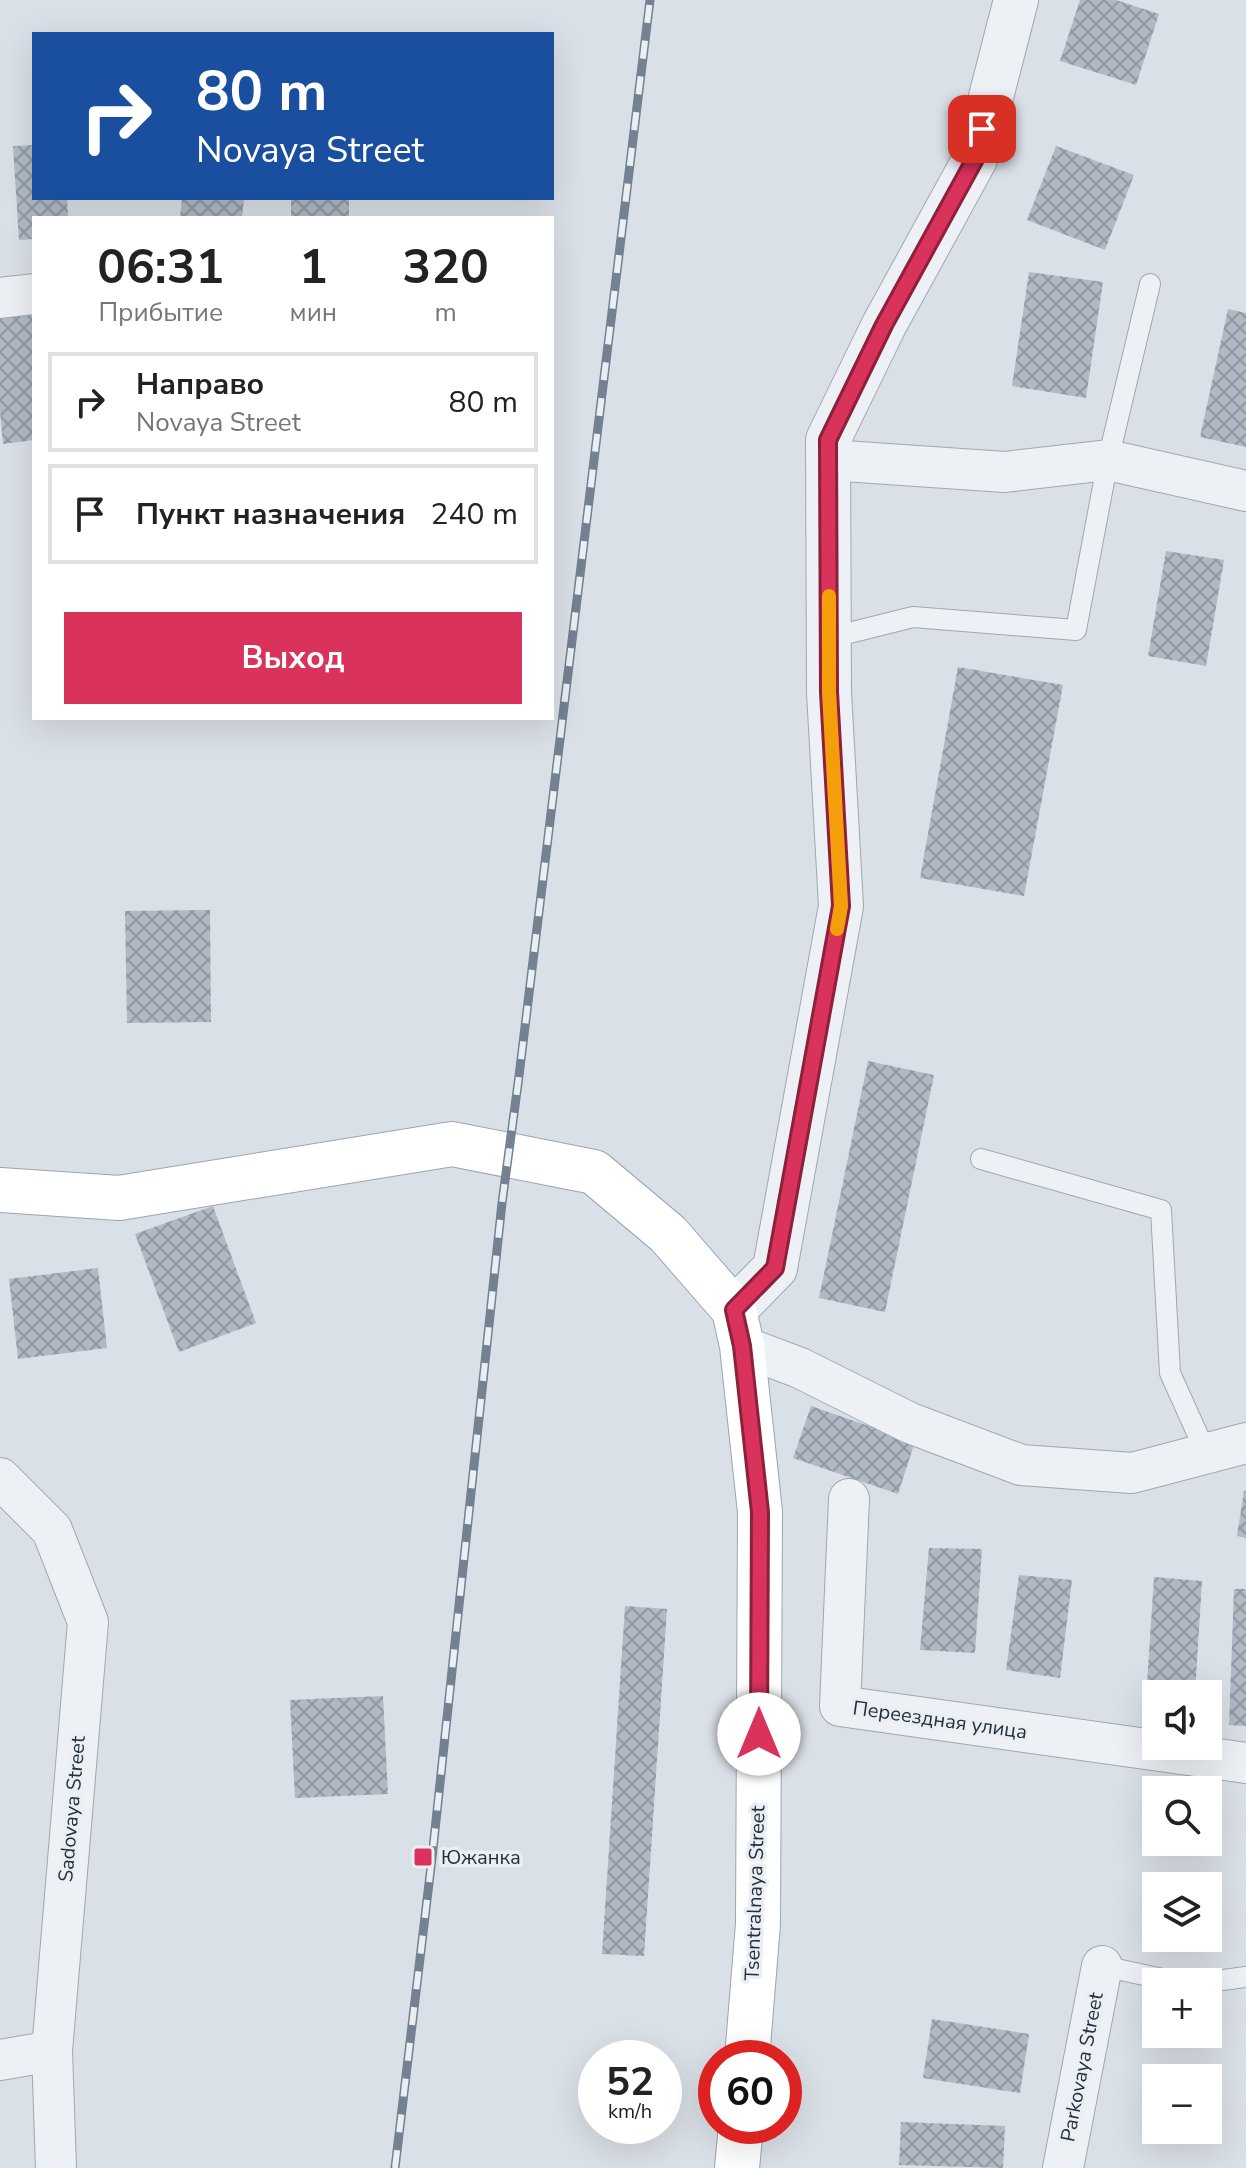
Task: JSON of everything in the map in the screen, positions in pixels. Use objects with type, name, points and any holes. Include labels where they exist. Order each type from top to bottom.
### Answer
[{"type":"main road","points":[[0,1190],[119,1198],[452,1144],[594,1172],[668,1234],[738,1328]]},
{"type":"main road","name":"Tsentralnaya Street","points":[[738,1328],[760,1512],[758,1924],[748,2040]]},
{"type":"main road","points":[[737,2168],[739,2144]]},
{"type":"street","points":[[1016,0],[975,159],[884,325],[828,440],[829,692],[841,906],[775,1268],[738,1328],[800,1368],[910,1423],[1021,1465],[1132,1473],[1246,1443]]},
{"type":"street","points":[[0,298],[32,294]]},
{"type":"street","points":[[829,460],[1005,472],[1108,460],[1246,491]]},
{"type":"street","name":"Sadovaya Street","points":[[0,1478],[52,1530],[88,1622],[52,2051],[56,2168]]},
{"type":"street","name":"Переездная улица","points":[[849,1499],[840,1706],[1246,1763]]},
{"type":"street","name":"Parkovaya Street","points":[[1063,2168],[1102,1966]]},
{"type":"street","points":[[0,2060],[52,2051]]},
{"type":"lane","points":[[829,638],[913,617],[1076,630],[1108,460],[1150,284]]},
{"type":"lane","points":[[981,1159],[1161,1210],[1170,1373],[1206,1453]]},
{"type":"lane","points":[[1102,1966],[1142,1975]]},
{"type":"lane","points":[[1222,1980],[1246,1977]]},
{"type":"building","points":[[1080,0],[1116,0],[1159,14],[1136,85],[1060,61]]},
{"type":"building","points":[[32,145],[32,200],[67,200],[68,216],[32,216],[32,239],[19,240],[13,146]]},
{"type":"building","points":[[1056,146],[1134,175],[1105,250],[1027,220]]},
{"type":"building","points":[[182,200],[244,200],[242,216],[180,216]]},
{"type":"building","points":[[291,200],[349,200],[349,216],[291,216]]},
{"type":"building","points":[[1029,272],[1103,282],[1086,398],[1012,386]]},
{"type":"building","points":[[32,297],[32,440],[3,444],[0,412],[0,300]]},
{"type":"building","points":[[1228,309],[1246,313],[1246,447],[1200,437]]},
{"type":"building","points":[[1166,551],[1224,560],[1206,666],[1148,656]]},
{"type":"building","points":[[958,667],[1063,685],[1024,896],[920,878]]},
{"type":"building","points":[[210,910],[211,1022],[127,1023],[125,911]]},
{"type":"building","points":[[868,1061],[934,1075],[885,1312],[819,1298]]},
{"type":"building","points":[[213,1206],[256,1323],[179,1352],[135,1234]]},
{"type":"building","points":[[98,1268],[107,1348],[18,1359],[9,1279]]},
{"type":"building","points":[[811,1406],[915,1442],[898,1494],[793,1458]]},
{"type":"building","points":[[1246,1491],[1246,1538],[1237,1536]]},
{"type":"building","points":[[929,1548],[982,1549],[975,1653],[920,1650]]},
{"type":"building","points":[[1019,1575],[1072,1580],[1060,1678],[1006,1670]]},
{"type":"building","points":[[1154,1577],[1202,1581],[1196,1680],[1147,1680]]},
{"type":"building","points":[[1234,1589],[1246,1589],[1246,1726],[1229,1725]]},
{"type":"building","points":[[625,1606],[667,1609],[644,1956],[602,1954]]},
{"type":"building","points":[[383,1696],[388,1794],[295,1798],[290,1700]]},
{"type":"building","points":[[932,2019],[1029,2034],[1020,2093],[923,2078]]},
{"type":"building","points":[[901,2122],[1005,2126],[1003,2168],[899,2165]]},
{"type":"railway","points":[[395,2168],[432,1858],[502,1203],[650,0]]},
{"type":"slow traffic","points":[[829,596],[829,692],[841,906],[837,929]]},
{"type":"place","name":"Южанка","points":[[423,1857]]},
{"type":"route","points":[[759,1734],[760,1512],[742,1346],[734,1310],[775,1268],[841,906],[829,692],[828,440],[884,325],[975,159],[982,129]]}]
